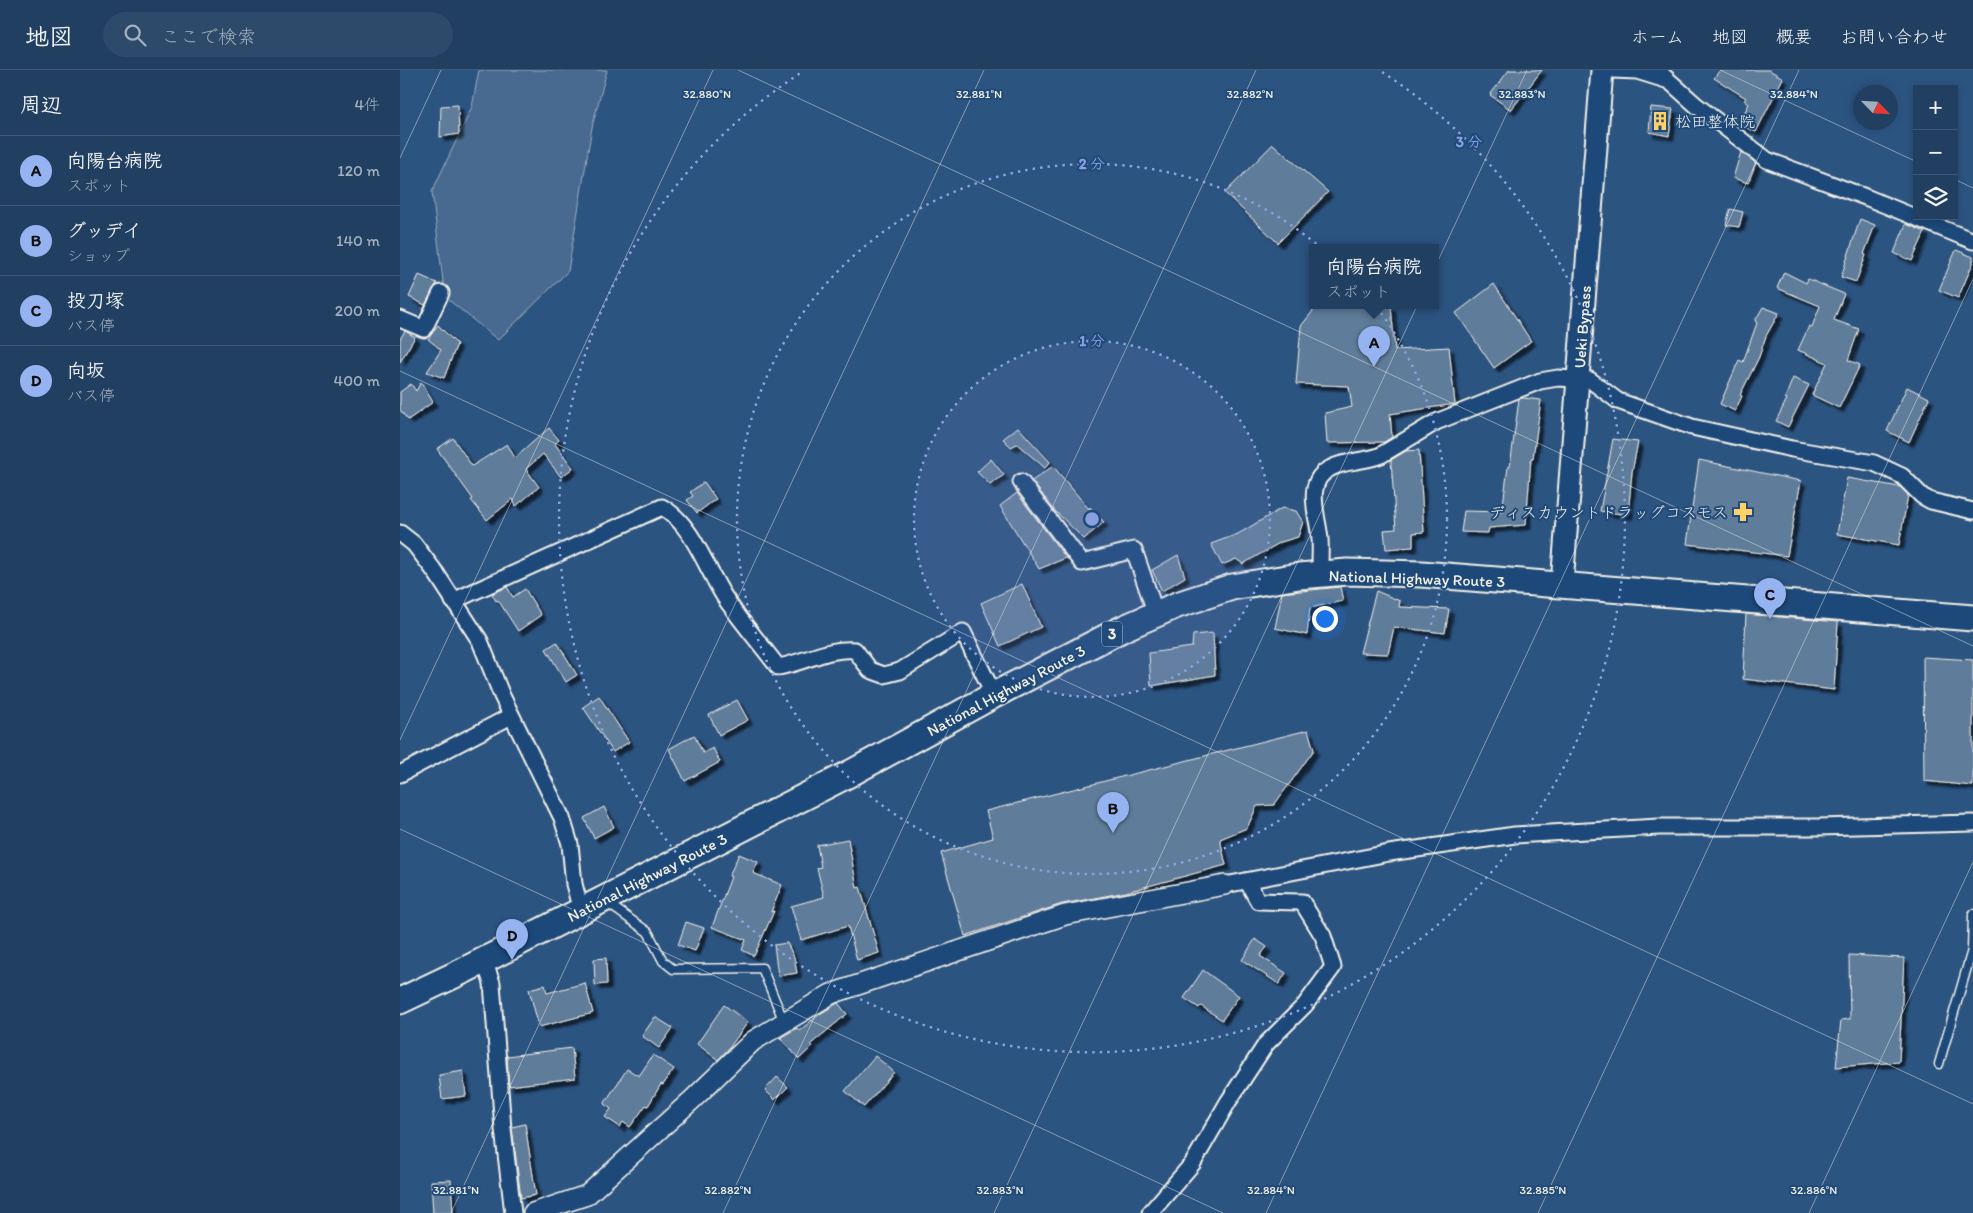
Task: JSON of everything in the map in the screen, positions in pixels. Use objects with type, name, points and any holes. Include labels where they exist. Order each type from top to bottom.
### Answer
[{"type":"highway","name":"National Highway Route 3","points":[[400,1000],[484,960],[851,773],[994,695],[1124,628],[1177,605],[1232,587],[1299,576],[1347,572],[1421,574],[1562,584],[1902,614],[1973,618]]},
{"type":"highway","name":"National Highway Route 3","points":[[1902,614],[1973,627]]},
{"type":"main road","name":"Ueki Bypass","points":[[1562,584],[1602,70]]},
{"type":"street","points":[[1613,70],[1662,75],[1732,135],[1767,160],[1868,198],[1973,241]]},
{"type":"street","points":[[400,318],[424,329],[441,293]]},
{"type":"street","points":[[1321,574],[1320,539],[1314,510],[1314,496],[1316,484],[1324,473],[1331,468],[1372,459],[1381,455],[1436,422],[1540,381],[1558,378],[1590,380],[1618,401],[1692,427],[1792,449],[1874,463],[1902,476],[1926,498],[1973,512]]},
{"type":"street","points":[[1021,482],[1082,563],[1134,550],[1156,614]]},
{"type":"street","points":[[453,601],[662,507],[671,512],[688,533],[729,604],[778,667],[841,649],[854,650],[870,670],[884,675],[900,671],[962,632],[994,695]]},
{"type":"street","points":[[400,533],[414,544],[436,573],[480,642],[512,716],[562,818],[570,844],[574,884],[581,911]]},
{"type":"street","points":[[400,774],[512,716]]},
{"type":"street","points":[[533,1213],[587,1195],[693,1099],[753,1041],[831,994],[1065,915],[1389,853],[1515,835],[1659,827],[1818,827],[1973,823]]},
{"type":"street","points":[[1150,1213],[1193,1163],[1228,1102],[1266,1044],[1305,1005],[1333,967],[1323,936],[1302,902],[1258,900],[1246,881]]},
{"type":"street","points":[[484,960],[492,983],[503,1129],[513,1213]]},
{"type":"lane","points":[[603,899],[648,932],[663,961],[673,969],[762,968],[784,1023]]},
{"type":"lane","points":[[1939,1064],[1972,950],[1973,914]]},
{"type":"shaded area","points":[[479,70],[607,70],[592,127],[568,271],[498,340],[445,297],[432,192],[472,107]]},
{"type":"building","points":[[1509,70],[1542,70],[1511,110],[1490,95]]},
{"type":"building","points":[[1720,70],[1769,70],[1783,78],[1756,132],[1738,124],[1749,104],[1744,100],[1746,98],[1714,78]]},
{"type":"building","points":[[458,105],[459,134],[440,137],[441,106]]},
{"type":"building","name":"松田整体院","points":[[1651,107],[1673,109],[1669,136],[1649,132]]},
{"type":"building","points":[[1273,144],[1328,192],[1278,243],[1225,193]]},
{"type":"building","points":[[1741,152],[1756,163],[1748,183],[1733,178]]},
{"type":"building","points":[[1730,209],[1743,212],[1739,227],[1726,225]]},
{"type":"building","points":[[1860,219],[1875,225],[1856,282],[1841,277]]},
{"type":"building","points":[[1906,224],[1925,232],[1912,261],[1894,253]]},
{"type":"building","points":[[1956,250],[1973,257],[1973,263],[1958,298],[1939,290]]},
{"type":"building","points":[[1784,272],[1806,283],[1808,279],[1844,294],[1834,320],[1859,329],[1848,360],[1860,365],[1839,408],[1812,395],[1827,363],[1798,350],[1809,326],[1812,327],[1820,306],[1777,288]]},
{"type":"building","points":[[419,275],[437,283],[425,305],[409,297]]},
{"type":"building","points":[[1494,284],[1531,341],[1494,368],[1456,313]]},
{"type":"building","points":[[1763,307],[1779,313],[1766,336],[1759,357],[1740,395],[1742,396],[1735,411],[1720,404],[1739,360],[1743,362],[1757,323],[1755,321]]},
{"type":"building","points":[[1315,309],[1391,309],[1395,350],[1449,347],[1455,404],[1390,414],[1392,437],[1384,442],[1327,443],[1325,413],[1352,407],[1349,386],[1296,384],[1301,326]]},
{"type":"building","points":[[438,325],[457,344],[444,378],[427,372],[441,350],[428,339]]},
{"type":"building","points":[[405,331],[415,337],[400,362],[400,339]]},
{"type":"building","points":[[1793,378],[1809,385],[1788,427],[1776,421],[1787,399],[1785,398]]},
{"type":"building","points":[[421,382],[433,402],[408,420],[400,410],[400,392],[411,384],[416,391]]},
{"type":"building","points":[[1907,387],[1929,398],[1909,442],[1887,431]]},
{"type":"building","points":[[1519,399],[1541,400],[1533,458],[1531,458],[1526,525],[1489,528],[1488,533],[1461,532],[1464,511],[1502,512]]},
{"type":"building","points":[[1018,427],[1050,462],[1045,468],[1017,444],[1011,447],[1003,439]]},
{"type":"building","points":[[549,428],[559,440],[555,444],[573,468],[561,477],[543,454],[526,469],[539,487],[516,506],[513,499],[487,520],[471,500],[473,499],[437,449],[453,438],[472,466],[507,444],[515,458]]},
{"type":"building","points":[[1613,439],[1638,442],[1632,472],[1628,515],[1600,511]]},
{"type":"building","points":[[1419,450],[1424,532],[1413,533],[1413,547],[1386,549],[1384,530],[1396,529],[1391,460],[1406,451]]},
{"type":"building","points":[[991,459],[1004,475],[990,485],[977,472]]},
{"type":"building","name":"ディスカウントドラッグコスモス","points":[[1699,460],[1801,481],[1787,556],[1687,544]]},
{"type":"building","points":[[1053,466],[1089,509],[1090,507],[1104,522],[1084,539],[1055,511],[1032,481]]},
{"type":"building","points":[[1847,478],[1900,487],[1908,495],[1899,545],[1837,534]]},
{"type":"building","points":[[704,482],[716,499],[697,513],[687,500],[693,496],[690,492]]},
{"type":"building","points":[[1017,493],[1066,558],[1039,569],[1000,506]]},
{"type":"building","points":[[1282,508],[1296,511],[1303,522],[1298,537],[1281,542],[1243,564],[1236,559],[1222,565],[1211,544],[1238,534]]},
{"type":"building","points":[[1178,555],[1185,577],[1162,591],[1152,570]]},
{"type":"building","points":[[1022,584],[1041,627],[1000,646],[981,603]]},
{"type":"building","points":[[507,587],[513,597],[525,589],[541,615],[518,631],[492,594]]},
{"type":"building","points":[[1340,587],[1343,601],[1310,608],[1307,635],[1275,628],[1282,593]]},
{"type":"building","points":[[1376,591],[1400,601],[1399,607],[1449,609],[1445,633],[1394,627],[1388,654],[1360,653]]},
{"type":"building","points":[[1746,614],[1838,622],[1834,690],[1743,679]]},
{"type":"building","points":[[1213,633],[1215,675],[1151,686],[1149,653],[1192,647],[1193,635]]},
{"type":"building","points":[[557,642],[577,675],[566,682],[546,649]]},
{"type":"building","points":[[1923,657],[1973,660],[1973,786],[1924,781]]},
{"type":"building","points":[[599,696],[629,742],[613,752],[583,707]]},
{"type":"building","points":[[737,700],[748,720],[719,735],[709,715]]},
{"type":"building","points":[[1308,730],[1314,750],[1274,805],[1257,806],[1247,828],[1220,839],[1226,865],[1126,892],[1062,904],[965,936],[941,853],[993,838],[986,811]]},
{"type":"building","points":[[694,735],[703,753],[713,748],[720,762],[685,781],[669,749]]},
{"type":"building","points":[[604,807],[614,827],[594,838],[584,818]]},
{"type":"building","points":[[848,839],[857,888],[860,887],[879,953],[857,960],[848,926],[801,940],[791,906],[824,897],[817,868],[821,867],[817,845]]},
{"type":"building","points":[[739,854],[758,862],[753,873],[782,885],[771,912],[774,911],[754,956],[742,950],[746,940],[712,927],[731,877],[729,876]]},
{"type":"building","points":[[686,922],[704,928],[695,951],[678,945]]},
{"type":"building","points":[[1255,939],[1267,947],[1260,956],[1286,973],[1279,984],[1242,960]]},
{"type":"building","points":[[787,943],[794,957],[797,973],[778,976],[774,945]]},
{"type":"building","points":[[1849,955],[1904,958],[1899,1062],[1836,1067],[1841,1020],[1850,1019]]},
{"type":"building","points":[[606,958],[607,984],[595,985],[594,959]]},
{"type":"building","points":[[1203,970],[1239,996],[1222,1020],[1201,1006],[1199,1008],[1184,998]]},
{"type":"building","points":[[585,983],[593,1013],[539,1027],[529,989],[545,985],[547,993]]},
{"type":"building","points":[[838,1003],[847,1014],[811,1044],[813,1046],[799,1059],[780,1038],[797,1028],[799,1031],[820,1014]]},
{"type":"building","points":[[724,1005],[748,1022],[718,1060],[697,1044]]},
{"type":"building","points":[[655,1017],[673,1028],[659,1048],[642,1036]]},
{"type":"building","points":[[572,1048],[575,1078],[509,1086],[507,1056]]},
{"type":"building","points":[[653,1055],[674,1069],[663,1085],[661,1084],[648,1106],[646,1105],[630,1127],[623,1122],[620,1127],[605,1117],[611,1109],[604,1104],[627,1069],[639,1076]]},
{"type":"building","points":[[875,1056],[894,1072],[864,1107],[845,1091]]},
{"type":"building","points":[[463,1071],[466,1096],[442,1099],[439,1075]]},
{"type":"building","points":[[777,1077],[788,1087],[775,1100],[765,1090]]},
{"type":"building","points":[[525,1124],[536,1195],[521,1198],[512,1127]]},
{"type":"building","points":[[451,1180],[453,1213],[433,1213],[431,1181]]},
{"type":"place","name":"松田整体院","points":[[1660,121]]},
{"type":"place","name":"向陽台病院","points":[[1374,367]]},
{"type":"place","name":"ディスカウントドラッグコスモス","points":[[1743,512]]},
{"type":"place","name":"投刀塚","points":[[1770,619]]},
{"type":"place","name":"グッデイ","points":[[1113,833]]},
{"type":"place","name":"向坂","points":[[512,960]]}]
